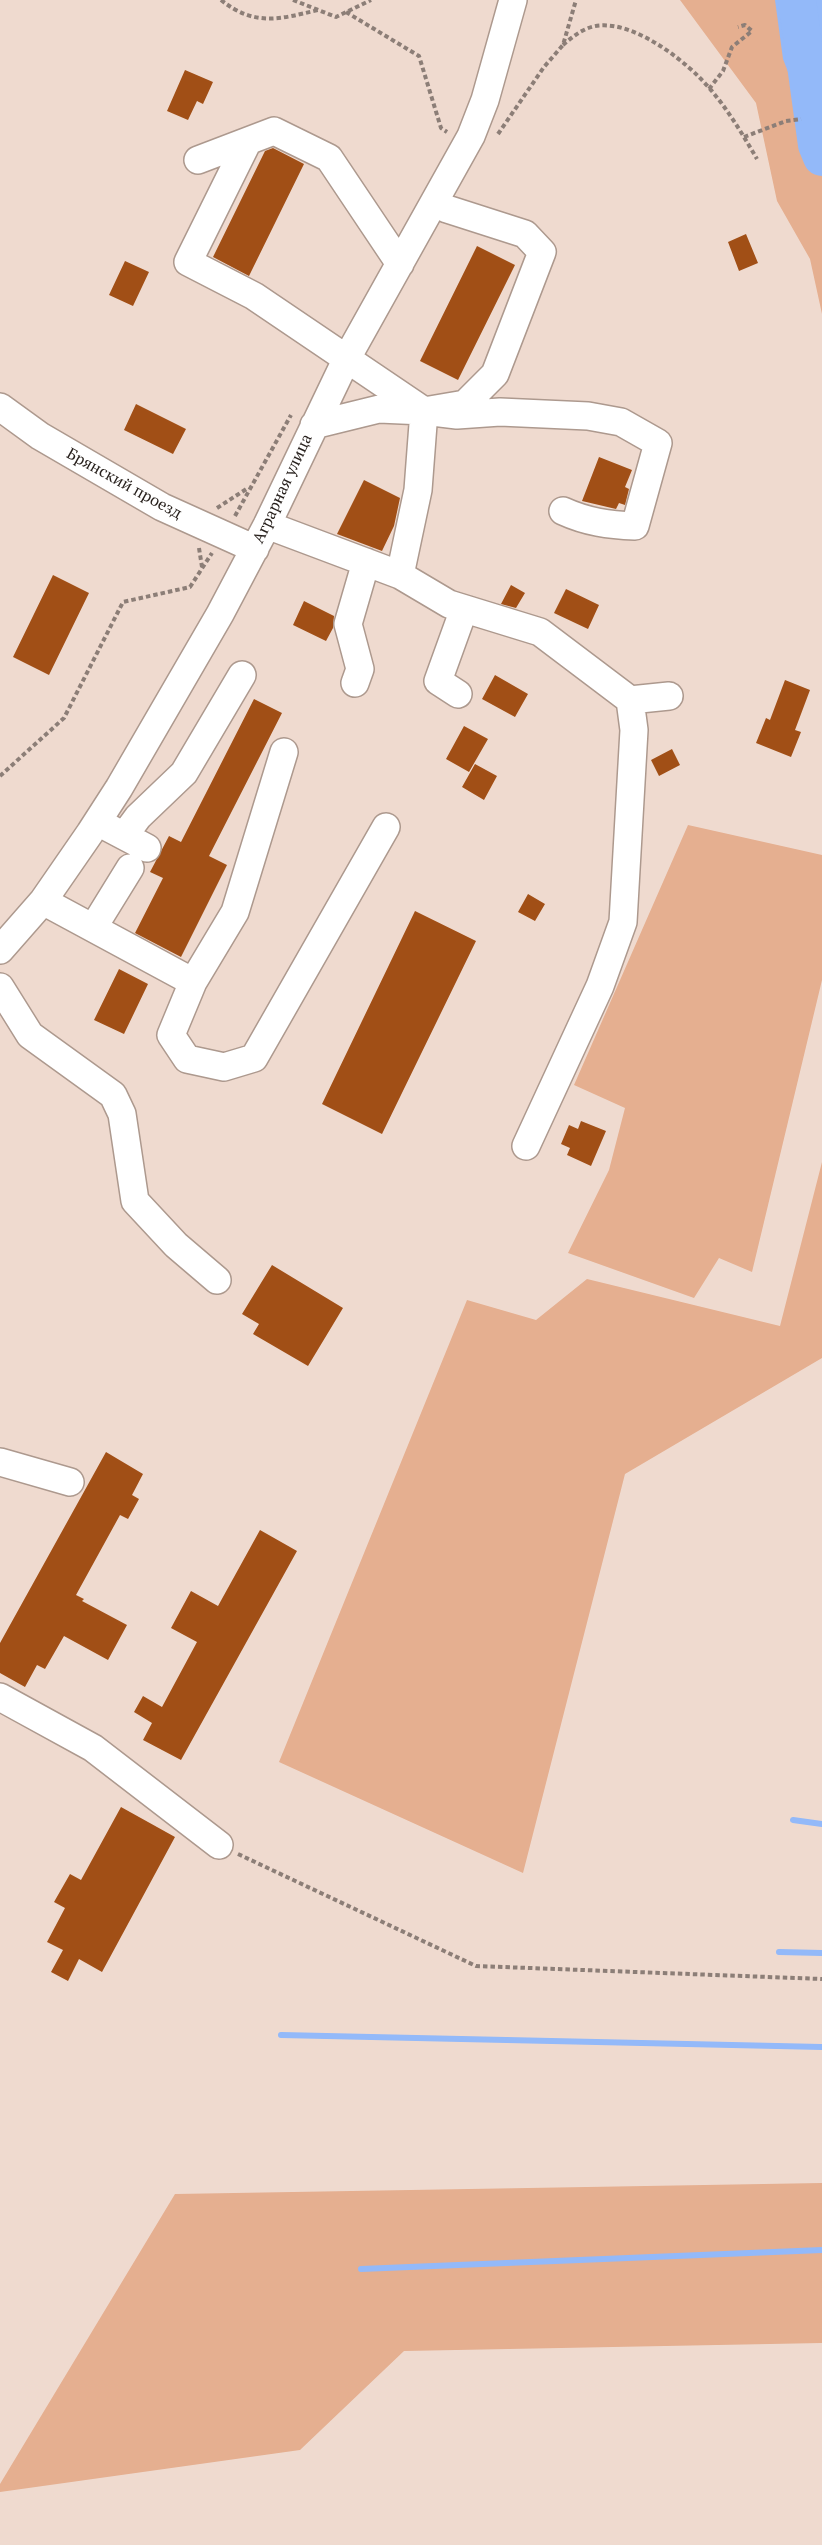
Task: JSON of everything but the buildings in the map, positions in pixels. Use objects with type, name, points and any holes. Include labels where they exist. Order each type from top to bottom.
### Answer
[{"type":"street","name":"Аграрная улица","points":[[0,950],[43,901],[97,822],[220,614],[267,525],[305,416],[347,358],[466,145],[485,100],[513,0]]},
{"type":"street","points":[[198,160],[274,131],[328,158],[400,264]]},
{"type":"street","points":[[248,141],[188,262],[254,296],[424,411],[465,404],[495,374],[542,252],[525,234],[435,203]]},
{"type":"street","name":"Брянский проезд","points":[[0,407],[40,436],[162,507],[255,549]]},
{"type":"street","points":[[305,416],[379,409],[457,415],[500,412],[588,416],[621,422],[658,443],[635,526],[606,525],[563,512]]},
{"type":"street","points":[[400,575],[418,490],[424,411]]},
{"type":"street","points":[[267,525],[400,575],[449,604],[540,632],[630,700],[669,696]]},
{"type":"street","points":[[355,684],[360,669],[348,624],[366,562]]},
{"type":"street","points":[[458,694],[438,681],[464,609]]},
{"type":"street","points":[[93,928],[134,851],[138,817],[184,772],[242,675]]},
{"type":"street","points":[[526,1146],[600,986],[623,922],[634,730],[630,700]]},
{"type":"street","points":[[284,752],[235,912],[194,982],[171,1035],[187,1059],[224,1067],[254,1058],[386,827]]},
{"type":"street","points":[[97,822],[134,851]]},
{"type":"street","points":[[43,901],[194,982]]},
{"type":"street","points":[[0,987],[30,1035],[113,1095],[122,1114],[135,1201],[176,1245],[217,1280]]},
{"type":"street","points":[[0,1462],[70,1482]]},
{"type":"street","points":[[0,1697],[93,1748],[219,1845]]},
{"type":"path","points":[[221,0],[249,17],[269,20],[318,10]]},
{"type":"path","points":[[292,0],[336,17],[371,0]]},
{"type":"path","points":[[563,45],[576,0]]},
{"type":"path","points":[[346,12],[419,56],[441,128],[466,145]]},
{"type":"path","points":[[709,89],[723,71],[732,47],[752,31],[745,25],[738,27]]},
{"type":"path","points":[[492,143],[544,67],[563,45],[588,28],[615,26],[644,36],[698,76],[744,137],[757,159]]},
{"type":"path","points":[[744,137],[786,121],[801,119]]},
{"type":"path","points":[[0,776],[64,718],[123,602],[190,587],[224,535],[251,486],[305,416]]},
{"type":"path","points":[[194,523],[251,486]]},
{"type":"path","points":[[219,1845],[476,1966],[822,1979]]},
{"type":"shaded area","points":[[680,0],[822,0],[822,314],[810,259],[777,201],[756,103]]},
{"type":"shaded area","points":[[688,825],[822,855],[822,980],[752,1272],[719,1258],[694,1298],[568,1253],[609,1170],[625,1108],[574,1085]]},
{"type":"shaded area","points":[[822,1162],[822,1358],[625,1474],[523,1873],[279,1762],[467,1300],[536,1320],[587,1279],[780,1326]]},
{"type":"shaded area","points":[[822,2183],[822,2343],[404,2351],[300,2450],[0,2492],[0,2484],[175,2194]]},
{"type":"water","points":[[775,0],[822,0],[822,122],[817,145],[808,141],[801,105],[783,59]]},
{"type":"waterway","points":[[797,0],[817,145],[822,157]]},
{"type":"waterway","points":[[793,1820],[822,1824]]},
{"type":"waterway","points":[[779,1952],[822,1953]]},
{"type":"waterway","points":[[281,2035],[822,2047]]},
{"type":"waterway","points":[[361,2269],[822,2250]]}]
